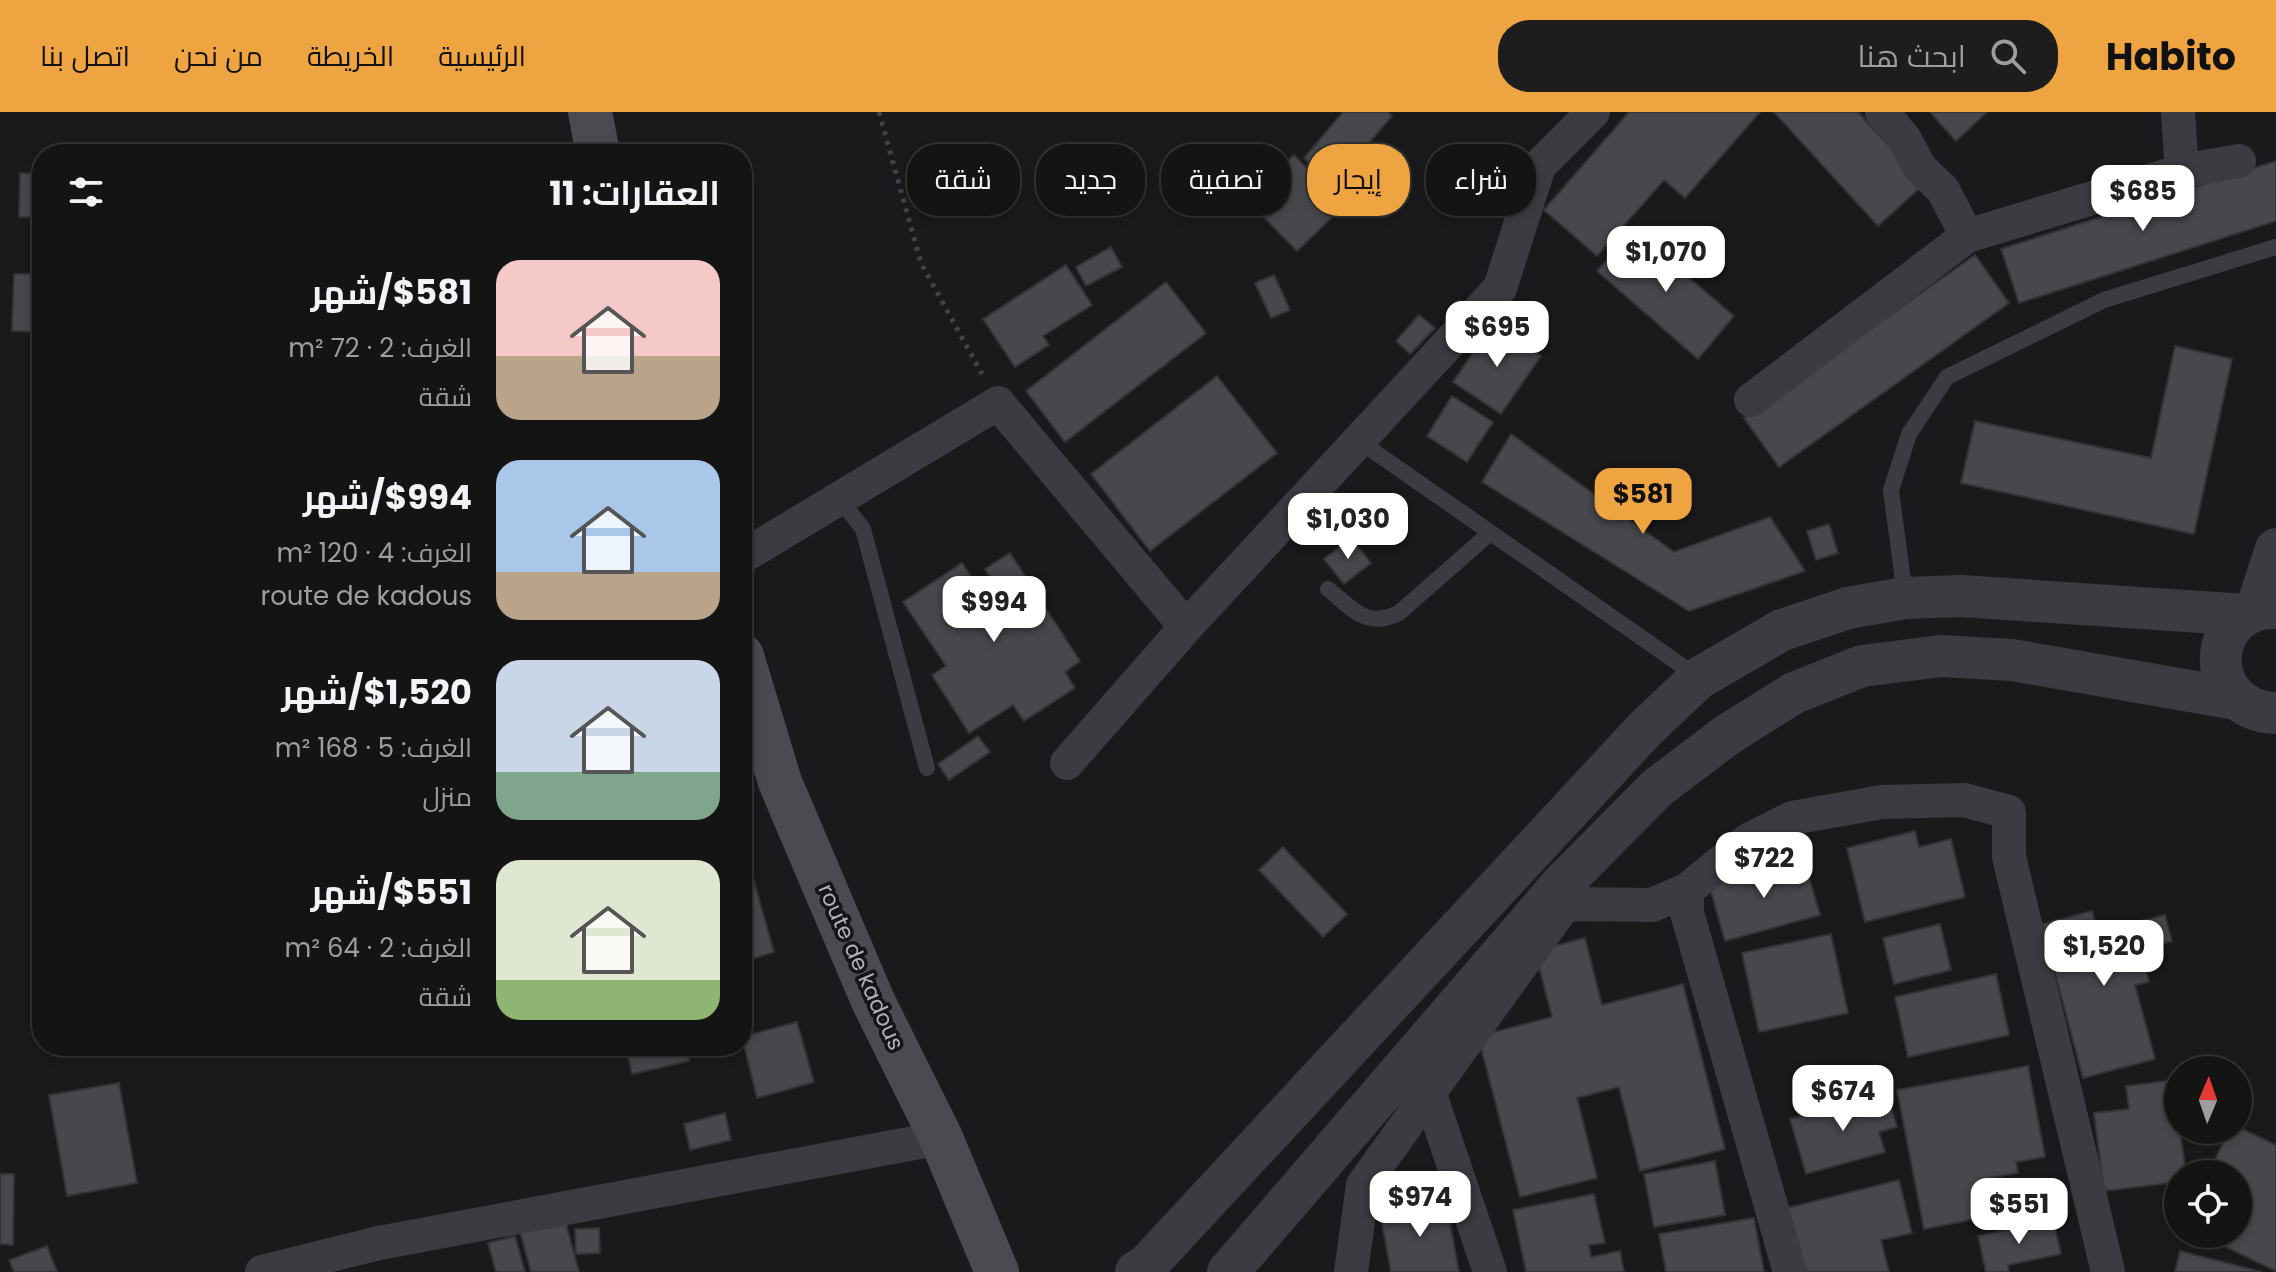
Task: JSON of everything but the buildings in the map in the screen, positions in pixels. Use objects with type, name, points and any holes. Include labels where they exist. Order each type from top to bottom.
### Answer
[{"type":"main road","points":[[590,112],[596,144]]},
{"type":"main road","name":"route de kadous","points":[[752,689],[780,782],[873,1001],[941,1138],[997,1272]]},
{"type":"street","points":[[1067,763],[1186,627],[1500,288],[1539,166],[1593,112]]},
{"type":"street","points":[[1882,112],[1904,138],[1920,168],[1943,190],[1967,236]]},
{"type":"street","points":[[2178,112],[2182,171]]},
{"type":"street","points":[[1751,400],[1967,236],[2182,171],[2239,161]]},
{"type":"street","points":[[752,551],[998,403],[1186,627]]},
{"type":"street","points":[[2262,718],[2226,686],[2220,654],[2229,632],[2259,611],[2276,549]]},
{"type":"street","points":[[1136,1272],[1147,1265],[1645,729],[1699,678],[1782,630],[1848,608],[1905,598],[1961,596],[2259,611]]},
{"type":"street","points":[[1228,1272],[1561,885],[1657,788],[1727,735],[1794,693],[1862,666],[1941,656],[2012,660],[2262,718]]},
{"type":"street","points":[[1351,1272],[1363,1185],[1565,904],[1652,905],[1687,890],[1747,841],[1792,818],[1882,802],[1964,800],[2009,812],[2009,857],[2108,1272]]},
{"type":"street","points":[[1687,890],[1687,913],[1790,1272]]},
{"type":"street","points":[[1429,1092],[1490,1272]]},
{"type":"street","points":[[262,1272],[376,1257],[941,1138]]},
{"type":"lane","points":[[1905,598],[1891,490],[1909,434],[1947,377],[2104,300],[2276,247]]},
{"type":"lane","points":[[1359,441],[1699,678]]},
{"type":"lane","points":[[839,498],[863,529],[927,768]]},
{"type":"lane","points":[[1328,589],[1362,616],[1374,620],[1387,619],[1399,613],[1490,533]]},
{"type":"path","points":[[879,112],[921,263],[998,403]]}]
